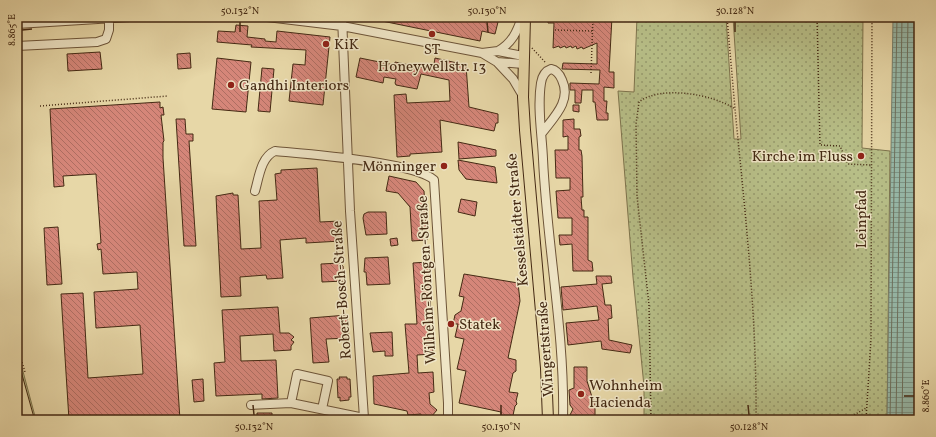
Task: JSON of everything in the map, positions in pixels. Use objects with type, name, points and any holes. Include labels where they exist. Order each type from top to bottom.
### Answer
[{"type":"main road","name":"Kesselstädter Straße","points":[[523,17],[523,97],[527,163],[546,368],[548,420]]},
{"type":"main road","points":[[17,376],[27,420]]},
{"type":"street","points":[[17,46],[97,42],[106,39],[109,30],[109,17]]},
{"type":"street","points":[[17,24],[109,17],[130,17]]},
{"type":"street","points":[[267,17],[342,26],[482,53],[498,51],[523,56]]},
{"type":"street","name":"Robert-Bosch-Straße","points":[[251,405],[291,403],[366,419],[348,159],[342,17]]},
{"type":"street","points":[[498,51],[511,41],[523,17]]},
{"type":"street","points":[[482,53],[497,62],[514,79],[523,97]]},
{"type":"street","points":[[497,62],[523,56]]},
{"type":"street","points":[[542,133],[560,109],[565,94],[562,79],[555,70],[551,69]]},
{"type":"street","name":"Wingertstraße","points":[[551,69],[545,73],[541,81],[542,133],[549,240],[561,346],[563,420]]},
{"type":"street","points":[[255,191],[264,160],[270,153],[275,151],[348,159]]},
{"type":"street","name":"Wilhelm-Röntgen-Straße","points":[[348,159],[422,172],[434,180],[448,420]]},
{"type":"street","name":"Robert-Bosch-Straße","points":[[291,403],[297,374],[328,380],[322,409]]},
{"type":"path","points":[[591,73],[593,17]]},
{"type":"path","points":[[727,17],[750,277],[756,420]]},
{"type":"path","points":[[817,17],[820,145],[840,146],[848,164],[872,165]]},
{"type":"path","name":"Leinpfad","points":[[866,420],[871,339],[872,17]]},
{"type":"path","points":[[555,30],[593,31]]},
{"type":"path","points":[[523,56],[532,48],[551,69]]},
{"type":"path","points":[[651,420],[649,305],[637,196],[636,124],[639,102],[651,95],[672,93],[717,99],[735,108]]},
{"type":"path","points":[[40,106],[168,96]]},
{"type":"path","points":[[851,420],[854,415],[866,408]]},
{"type":"green space","points":[[637,17],[726,17],[734,139],[741,139],[733,17],[863,17],[862,148],[890,151],[887,420],[644,420],[644,386],[633,277],[618,91],[634,92]]},
{"type":"green space","points":[[17,349],[36,420],[33,420],[17,359]]},
{"type":"water","points":[[893,17],[919,17],[919,420],[887,420]]},
{"type":"building","points":[[378,17],[499,18],[495,34],[482,31],[480,41],[377,20]]},
{"type":"building","points":[[548,17],[612,17],[609,72],[614,72],[614,88],[604,87],[604,101],[607,101],[606,113],[608,113],[608,120],[597,120],[595,102],[593,102],[593,90],[582,90],[581,103],[575,103],[575,90],[570,90],[570,83],[599,84],[600,70],[562,69],[563,63],[597,64],[597,43],[583,49],[582,47],[577,49],[576,46],[572,48],[571,46],[566,48],[565,46],[560,48],[559,46],[553,48],[554,23],[548,23]]},
{"type":"building","points":[[236,25],[248,26],[247,37],[265,39],[265,41],[276,42],[277,31],[330,37],[323,105],[289,101],[293,64],[305,65],[306,50],[251,47],[252,45],[217,42],[218,31],[235,32]]},
{"type":"building","points":[[100,52],[102,69],[68,71],[67,54]]},
{"type":"building","points":[[190,53],[191,68],[178,69],[177,54]]},
{"type":"building","name":"Gandhi Interiors","points":[[217,58],[251,62],[246,112],[212,109]]},
{"type":"building","points":[[360,58],[394,65],[395,62],[433,70],[435,58],[466,65],[469,107],[498,114],[498,123],[496,123],[494,131],[440,120],[442,152],[410,154],[410,156],[397,157],[394,95],[406,94],[407,103],[450,101],[449,80],[421,74],[417,89],[396,85],[396,79],[384,77],[383,83],[356,77]]},
{"type":"building","points":[[262,68],[274,69],[270,112],[258,111]]},
{"type":"building","points":[[160,102],[160,108],[163,107],[164,115],[161,115],[164,141],[163,158],[180,420],[69,420],[61,294],[83,293],[88,378],[143,374],[140,325],[96,328],[94,292],[138,289],[137,272],[103,274],[101,249],[98,250],[97,244],[101,243],[96,174],[63,176],[64,186],[54,187],[50,109]]},
{"type":"building","points":[[573,105],[579,105],[579,112],[573,111]]},
{"type":"building","points":[[176,119],[185,119],[186,134],[193,134],[193,141],[189,141],[196,246],[184,246]]},
{"type":"building","points":[[574,119],[574,129],[580,129],[581,136],[579,137],[579,150],[581,150],[582,156],[582,210],[584,210],[584,217],[588,217],[588,260],[592,262],[593,271],[573,271],[572,244],[560,245],[559,235],[572,235],[572,218],[558,218],[556,191],[570,190],[570,178],[556,178],[555,150],[568,150],[568,136],[563,137],[563,120]]},
{"type":"building","points":[[458,142],[496,150],[496,156],[459,159]]},
{"type":"building","points":[[458,160],[495,167],[497,183],[466,179],[459,170]]},
{"type":"building","points":[[317,168],[320,222],[340,221],[341,241],[306,243],[306,238],[280,240],[283,278],[267,279],[266,275],[240,277],[241,296],[221,297],[216,196],[233,193],[233,195],[238,195],[241,249],[261,248],[259,201],[277,200],[275,174],[281,173],[281,170]]},
{"type":"building","points":[[389,176],[416,182],[424,191],[427,240],[412,241],[410,207],[398,193],[386,191]]},
{"type":"building","points":[[461,199],[477,202],[475,216],[458,212]]},
{"type":"building","points":[[368,212],[386,212],[387,234],[366,235],[363,218],[364,214]]},
{"type":"building","points":[[58,227],[62,284],[47,285],[44,228]]},
{"type":"building","points":[[397,238],[398,245],[391,246],[390,239]]},
{"type":"building","points":[[388,257],[390,284],[367,285],[366,272],[364,272],[365,258]]},
{"type":"building","points":[[428,262],[433,354],[417,355],[418,373],[433,372],[434,392],[429,393],[430,404],[437,410],[431,417],[421,418],[421,414],[408,415],[407,411],[374,404],[373,376],[409,373],[405,324],[417,324],[413,263]]},
{"type":"building","points":[[340,263],[343,266],[344,281],[322,282],[321,264]]},
{"type":"building","points":[[464,274],[518,283],[520,301],[508,358],[516,360],[516,371],[513,373],[509,392],[518,393],[516,401],[517,404],[515,406],[512,420],[501,420],[501,412],[459,403],[466,371],[457,369],[464,339],[455,337],[458,324],[453,324],[455,315],[461,311],[464,297],[459,296]]},
{"type":"building","points":[[596,276],[611,276],[612,283],[602,284],[605,305],[611,305],[612,318],[608,319],[609,340],[632,345],[630,353],[602,349],[601,341],[568,345],[566,323],[599,320],[597,306],[563,310],[561,287],[597,284]]},
{"type":"building","points":[[278,307],[280,333],[289,333],[294,337],[291,340],[294,342],[291,346],[291,350],[274,351],[273,334],[240,336],[241,361],[276,360],[278,398],[262,399],[262,394],[216,396],[214,363],[225,362],[222,310]]},
{"type":"building","points":[[347,315],[349,338],[326,339],[329,362],[313,363],[310,318]]},
{"type":"building","points":[[392,332],[393,356],[385,356],[385,351],[373,352],[370,333]]},
{"type":"building","name":"Wohnheim Hacienda","points":[[574,367],[587,367],[587,381],[595,402],[595,420],[572,420],[570,415],[573,409],[570,405],[569,390],[574,388]]},
{"type":"building","points":[[339,377],[347,377],[347,379],[350,379],[351,397],[349,397],[349,400],[340,401],[340,397],[338,398],[337,379],[340,379]]},
{"type":"building","points":[[203,379],[204,401],[194,402],[192,380]]},
{"type":"building","points":[[257,413],[272,413],[272,420],[257,420]]},
{"type":"place","name":"ST Honeywellstr. 13","points":[[432,34]]},
{"type":"place","name":"KiK","points":[[326,44]]},
{"type":"place","name":"Gandhi Interiors","points":[[231,85]]},
{"type":"place","name":"Kirche im Fluss","points":[[861,156]]},
{"type":"place","name":"Mönninger","points":[[444,166]]},
{"type":"place","name":"Statek","points":[[451,324]]},
{"type":"place","name":"Wohnheim Hacienda","points":[[581,394]]}]
